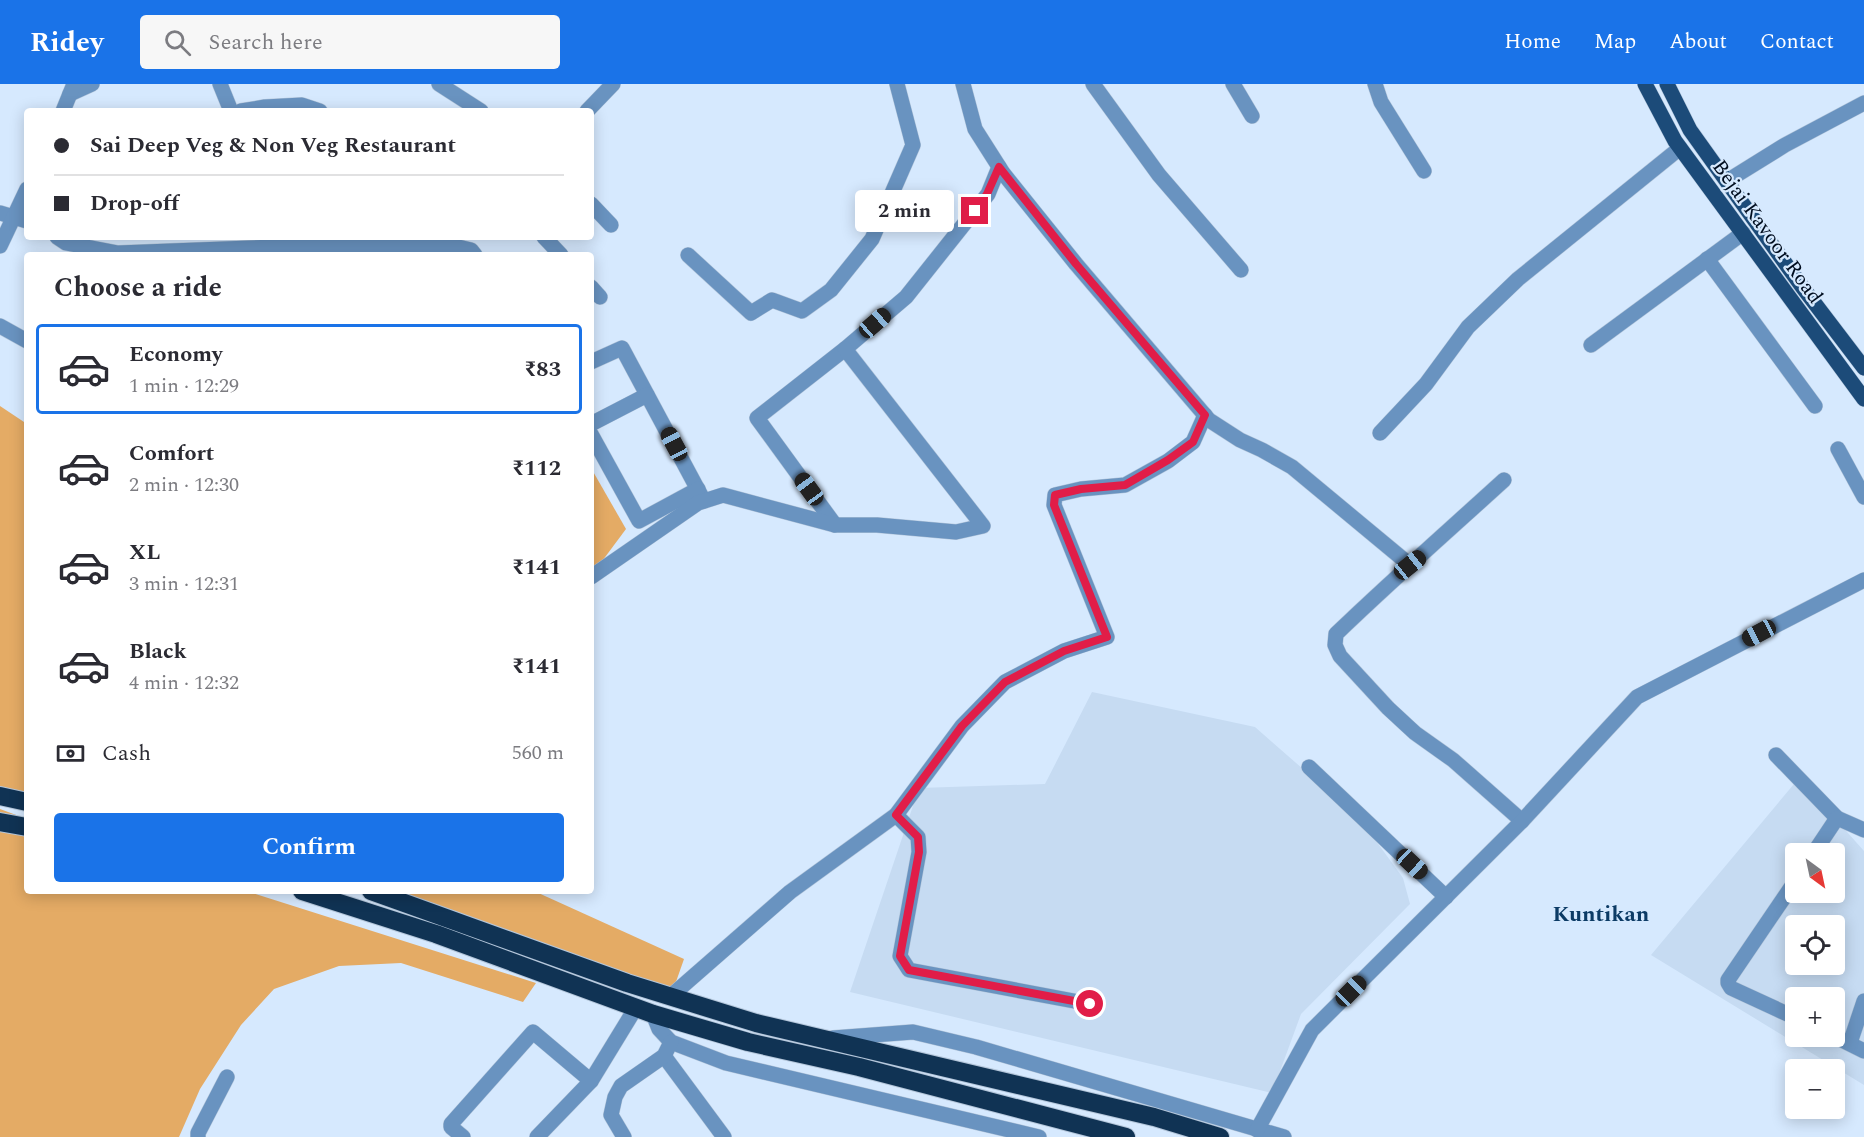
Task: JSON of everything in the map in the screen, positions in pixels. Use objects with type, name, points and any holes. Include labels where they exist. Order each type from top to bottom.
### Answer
[{"type":"highway","points":[[0,796],[24,801]]},
{"type":"highway","points":[[0,822],[24,826]]},
{"type":"highway","points":[[311,894],[436,934],[644,1012],[748,1042],[859,1067],[1126,1137]]},
{"type":"highway","points":[[379,894],[627,983],[756,1023],[1154,1117],[1220,1137]]},
{"type":"main road","name":"Bejai Kavoor Road","points":[[1645,84],[1680,148],[1864,399]]},
{"type":"main road","name":"Bejai Kavoor Road","points":[[1667,84],[1690,130],[1803,288],[1864,368]]},
{"type":"street","points":[[64,108],[72,89],[92,84]]},
{"type":"street","points":[[220,84],[230,108]]},
{"type":"street","points":[[439,84],[476,108]]},
{"type":"street","points":[[590,108],[613,84]]},
{"type":"street","points":[[688,255],[751,313],[772,300],[802,311],[831,290],[872,239],[913,145],[897,84]]},
{"type":"street","points":[[963,84],[975,129],[999,167],[1083,273],[1209,420],[1240,440],[1292,467],[1410,565]]},
{"type":"street","points":[[1093,84],[1159,175],[1241,270]]},
{"type":"street","points":[[1233,84],[1252,116]]},
{"type":"street","points":[[1375,84],[1381,102],[1424,171]]},
{"type":"street","points":[[1727,180],[1785,145],[1864,103]]},
{"type":"street","points":[[255,108],[302,105],[311,108]]},
{"type":"street","points":[[1380,433],[1426,384],[1467,327],[1510,287],[1680,148]]},
{"type":"street","points":[[835,525],[757,418],[845,349],[906,297],[987,194],[999,167]]},
{"type":"street","points":[[0,246],[24,195]]},
{"type":"street","points":[[594,207],[611,225]]},
{"type":"street","points":[[1591,345],[1743,233]]},
{"type":"street","points":[[62,240],[66,243],[113,252]]},
{"type":"street","points":[[546,240],[558,252]]},
{"type":"street","points":[[195,252],[450,245],[473,252]]},
{"type":"street","points":[[1707,259],[1815,406]]},
{"type":"street","points":[[0,326],[24,339]]},
{"type":"street","points":[[594,361],[622,348],[701,495],[698,503],[594,576]]},
{"type":"street","points":[[594,439],[639,521],[701,495],[723,495],[835,525],[877,525],[956,532],[983,526],[845,349]]},
{"type":"street","points":[[594,422],[647,395]]},
{"type":"street","points":[[671,996],[790,892],[896,815],[962,726],[1005,682],[1064,651],[1107,637],[1054,505],[1055,495],[1081,489],[1125,485],[1168,460],[1193,442],[1205,415]]},
{"type":"street","points":[[1838,449],[1864,496]]},
{"type":"street","points":[[1504,480],[1336,634],[1335,645],[1341,656],[1388,708],[1415,733],[1453,760],[1522,821]]},
{"type":"street","points":[[1257,1130],[1312,1029],[1522,821],[1637,697],[1864,580]]},
{"type":"street","points":[[1776,755],[1837,818],[1864,830]]},
{"type":"street","points":[[1310,767],[1446,897]]},
{"type":"street","points":[[896,815],[918,837],[919,852],[900,956],[909,970],[1090,1004]]},
{"type":"street","points":[[1820,843],[1837,818]]},
{"type":"street","points":[[1785,895],[1728,983],[1731,988],[1785,1013]]},
{"type":"street","points":[[1850,1043],[1864,1000]]},
{"type":"street","points":[[537,1137],[591,1081],[644,1012],[659,1029],[668,1049],[724,1137]]},
{"type":"street","points":[[463,1137],[451,1127],[451,1124],[533,1032],[591,1081]]},
{"type":"street","points":[[824,1039],[913,1032],[976,1047],[1284,1137]]},
{"type":"street","points":[[1845,1041],[1864,1052]]},
{"type":"street","points":[[624,1137],[611,1115],[615,1097],[621,1086],[668,1049]]},
{"type":"street","points":[[668,1049],[1039,1137]]},
{"type":"street","points":[[198,1137],[227,1077]]},
{"type":"shaded area","points":[[0,406],[24,422],[24,801],[0,796]]},
{"type":"shaded area","points":[[594,473],[626,529],[594,572]]},
{"type":"shaded area","points":[[1092,692],[1255,727],[1360,819],[1403,878],[1410,904],[1301,1014],[1272,1093],[850,992],[919,788],[1045,784]]},
{"type":"shaded area","points":[[1799,778],[1864,851],[1864,1085],[1845,1073],[1845,1059],[1821,1059],[1802,1047],[1845,1047],[1845,987],[1785,987],[1785,1037],[1651,955]]},
{"type":"shaded area","points":[[0,809],[24,818],[24,894],[255,894],[536,983],[523,1002],[401,963],[339,966],[274,989],[241,1025],[200,1089],[179,1137],[0,1137]]},
{"type":"shaded area","points":[[379,894],[541,894],[684,959],[671,996]]},
{"type":"district","name":"Kuntikan","points":[[1601,914]]},
{"type":"route","points":[[975,211],[987,194],[999,167],[1076,264],[1205,415],[1193,442],[1168,460],[1125,485],[1081,489],[1055,495],[1054,505],[1107,637],[1064,651],[1005,682],[962,726],[896,815],[918,837],[919,852],[900,956],[909,970],[1090,1004]]}]
